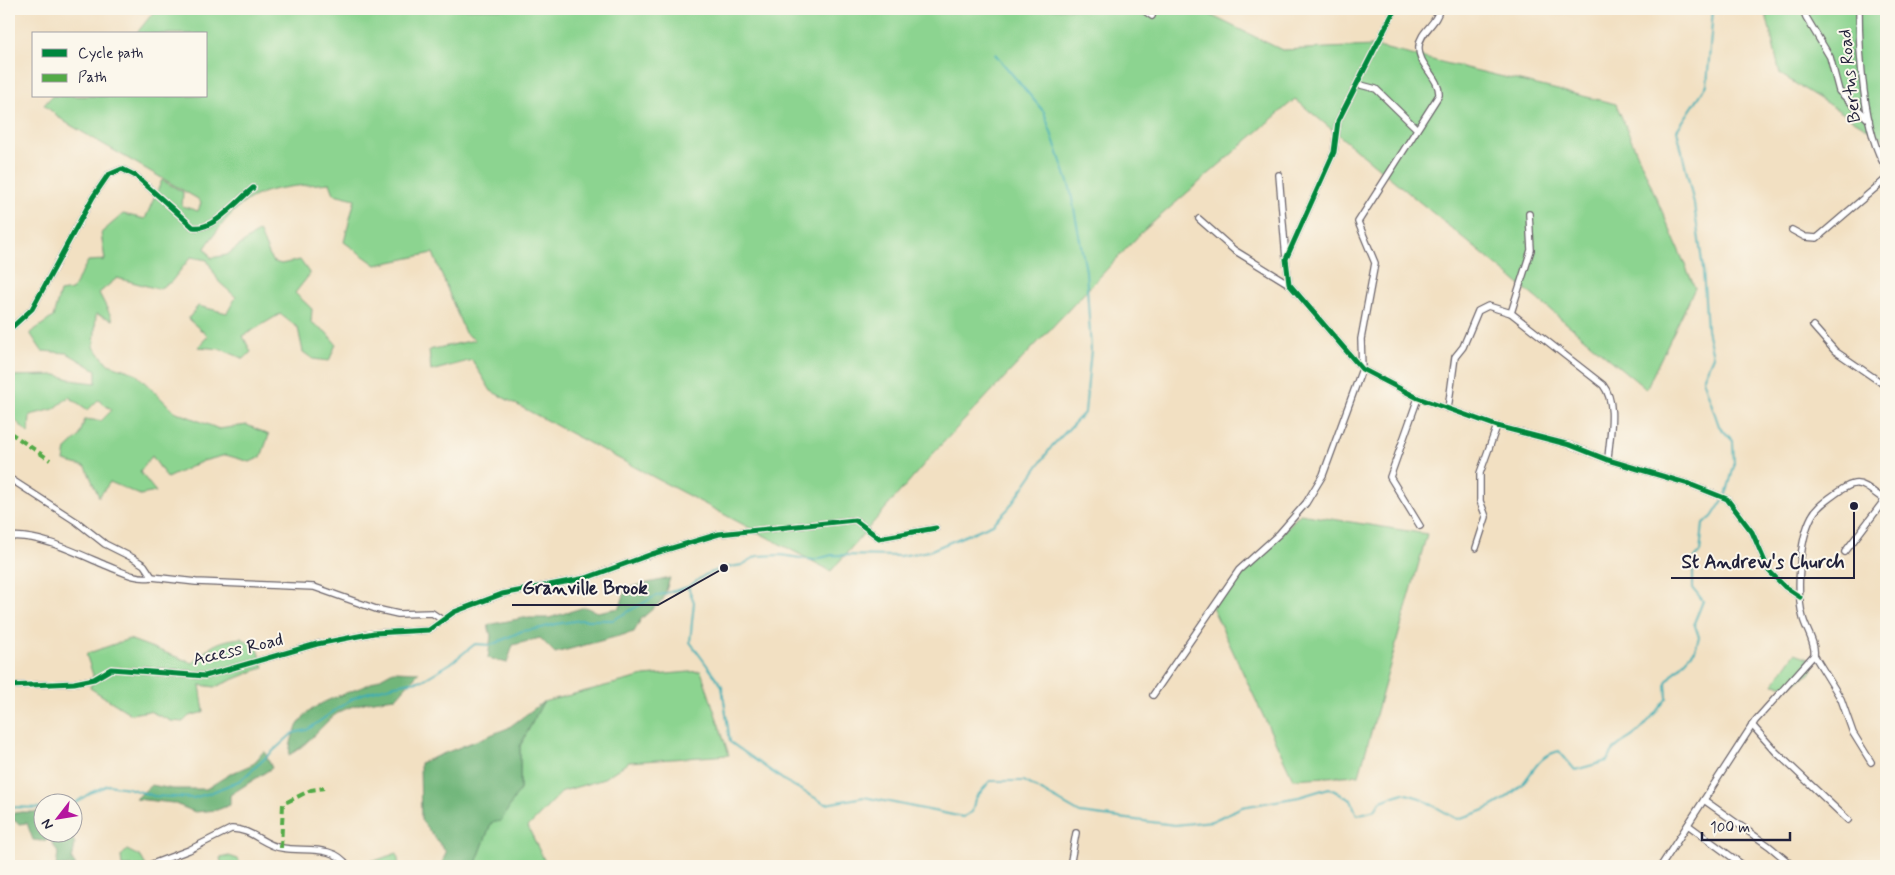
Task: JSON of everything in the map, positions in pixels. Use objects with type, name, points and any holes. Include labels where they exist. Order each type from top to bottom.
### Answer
[{"type":"street","points":[[1142,9],[1152,16]]},
{"type":"street","points":[[1286,259],[1334,152],[1338,121],[1394,9]]},
{"type":"street","points":[[1153,695],[1239,570],[1279,534],[1306,502],[1323,475],[1362,369],[1360,339],[1374,279],[1375,263],[1358,222],[1438,95],[1435,82],[1420,56],[1419,44],[1438,16],[1439,9]]},
{"type":"street","points":[[1803,9],[1830,57],[1839,92],[1869,120]]},
{"type":"street","name":"Bertus Road","points":[[1859,9],[1862,61],[1869,120],[1878,153],[1886,167]]},
{"type":"street","points":[[1357,84],[1376,89],[1416,128]]},
{"type":"street","points":[[9,330],[32,309],[93,197],[108,175],[122,169],[136,176],[192,227],[202,228],[211,224],[253,188]]},
{"type":"street","points":[[1279,175],[1289,284]]},
{"type":"street","points":[[1792,230],[1805,237],[1817,238],[1886,179]]},
{"type":"street","points":[[1511,313],[1531,250],[1529,214]]},
{"type":"street","points":[[1199,219],[1234,250],[1289,284],[1362,369],[1418,398],[1448,409],[1497,426],[1570,445],[1608,460],[1727,499],[1752,532],[1770,571],[1785,587],[1800,597]]},
{"type":"street","points":[[1448,409],[1455,357],[1463,346],[1478,311],[1488,306],[1511,313],[1608,391],[1611,403],[1608,460]]},
{"type":"street","points":[[1813,326],[1835,351],[1886,386]]},
{"type":"street","points":[[1418,398],[1390,477],[1420,526]]},
{"type":"street","points":[[1476,548],[1486,517],[1480,501],[1480,472],[1497,426]]},
{"type":"street","points":[[9,478],[77,522],[104,544],[144,565],[152,576]]},
{"type":"street","points":[[1846,552],[1886,500],[1856,482],[1818,507],[1807,529],[1801,567],[1800,597],[1802,617],[1814,647],[1814,655],[1841,700],[1853,733],[1871,762]]},
{"type":"street","name":"Access Road","points":[[9,686],[74,683],[94,679],[111,669],[205,676],[317,644],[374,633],[429,630],[435,628],[441,619],[502,594],[586,578],[652,554],[719,534],[772,527],[802,527],[855,520],[879,538],[936,528]]},
{"type":"street","points":[[9,537],[17,536],[37,540],[75,552],[136,578],[152,576],[196,582],[314,587],[376,609],[398,614],[432,612],[441,619]]},
{"type":"street","points":[[1660,866],[1752,725],[1814,655]]},
{"type":"street","points":[[1752,725],[1776,752],[1848,820]]},
{"type":"street","points":[[1704,800],[1769,846],[1793,866]]},
{"type":"street","points":[[1688,825],[1744,866]]},
{"type":"street","points":[[147,866],[189,850],[231,829],[254,834],[281,848],[314,848],[331,854],[344,861],[348,866]]},
{"type":"street","points":[[1070,866],[1076,833]]},
{"type":"green space","points":[[156,9],[1198,9],[1282,50],[1374,46],[1616,104],[1695,288],[1646,389],[1295,99],[1142,232],[939,447],[831,571],[491,391],[472,360],[431,371],[429,350],[475,340],[465,333],[433,253],[376,265],[344,242],[355,199],[334,194],[330,183],[287,187],[257,195],[244,203],[219,228],[205,248],[211,258],[227,255],[259,231],[272,261],[281,264],[300,260],[310,274],[295,293],[312,309],[311,322],[326,332],[336,344],[329,361],[313,359],[303,352],[298,328],[280,314],[243,336],[251,352],[244,359],[221,349],[198,347],[208,336],[188,319],[198,306],[227,313],[236,297],[219,282],[207,260],[191,257],[171,282],[158,289],[117,278],[99,293],[113,320],[96,314],[94,347],[108,364],[135,373],[174,411],[219,429],[247,425],[269,435],[261,457],[250,462],[226,455],[203,461],[167,478],[152,456],[140,472],[156,492],[140,495],[110,482],[99,497],[86,467],[64,461],[66,449],[79,437],[85,419],[101,421],[112,410],[98,400],[88,410],[69,397],[54,409],[30,415],[29,434],[9,414],[9,376],[56,375],[77,381],[96,383],[96,370],[67,353],[42,351],[30,333],[53,317],[60,292],[72,290],[88,261],[105,260],[101,233],[123,214],[145,219],[162,180],[183,192],[182,206],[198,211],[201,203],[198,199],[65,122],[44,105],[50,98],[208,98],[208,32],[138,32]]},
{"type":"green space","points":[[1765,9],[1886,9],[1886,140],[1780,74]]},
{"type":"green space","points":[[1300,514],[1427,534],[1359,775],[1293,779],[1212,607]]},
{"type":"green space","points":[[670,578],[663,600],[641,619],[634,632],[555,653],[540,638],[513,645],[507,663],[488,658],[491,636],[488,625],[523,618],[549,618],[585,607],[597,612],[620,608],[626,588]]},
{"type":"green space","points":[[241,638],[257,646],[264,667],[215,687],[200,685],[204,712],[189,716],[183,722],[171,721],[149,711],[131,714],[90,688],[93,675],[86,654],[129,639],[193,663],[214,645]]},
{"type":"green space","points":[[1795,653],[1809,658],[1813,669],[1810,674],[1789,686],[1773,684]]},
{"type":"green space","points":[[393,671],[419,672],[396,698],[353,706],[344,710],[330,719],[306,743],[289,755],[297,726],[304,716],[324,702],[370,684]]},
{"type":"green space","points":[[701,671],[729,755],[629,762],[601,780],[563,791],[528,827],[546,864],[543,866],[475,866],[491,823],[520,790],[520,746],[543,702],[644,676]]},
{"type":"green space","points":[[543,702],[520,746],[520,789],[501,821],[491,823],[475,866],[441,866],[446,852],[421,820],[420,763],[508,728]]},
{"type":"green space","points":[[264,751],[272,768],[230,795],[230,805],[217,810],[195,812],[173,803],[136,799],[151,785],[173,789],[206,789],[230,774],[253,764]]},
{"type":"green space","points":[[32,812],[32,837],[27,823],[19,824],[11,818],[14,813]]},
{"type":"green space","points":[[52,842],[74,842],[72,860],[76,866],[56,866],[58,853]]},
{"type":"green space","points":[[127,850],[141,857],[146,866],[122,866],[121,856]]},
{"type":"green space","points":[[397,853],[399,866],[359,866],[362,861],[377,860]]},
{"type":"green space","points":[[229,856],[238,859],[241,866],[222,866],[220,858]]},
{"type":"waterway","points":[[1713,9],[1707,85],[1677,130],[1694,204],[1703,269],[1707,330],[1713,356],[1703,379],[1719,426],[1733,441],[1734,466],[1726,496]]},
{"type":"waterway","points":[[82,798],[108,785],[128,788],[154,796],[193,798],[210,793],[241,780],[293,733],[307,730],[350,700],[362,694],[423,680],[451,663],[475,644],[491,645],[522,631],[556,624],[581,620],[613,620],[656,596],[688,587],[705,575],[724,568],[742,565],[757,556],[781,555],[813,560],[832,555],[900,556],[929,551],[993,524],[1009,508],[1052,446],[1085,412],[1091,350],[1086,271],[1070,188],[1044,112],[995,54]]},
{"type":"waterway","points":[[688,587],[694,602],[690,642],[722,686],[730,742],[785,781],[826,804],[864,797],[963,817],[972,812],[975,799],[990,781],[1024,781],[1080,813],[1175,825],[1212,821],[1242,807],[1299,797],[1329,788],[1351,800],[1357,815],[1375,810],[1381,801],[1403,793],[1420,798],[1457,819],[1484,810],[1500,802],[1522,784],[1541,760],[1552,753],[1559,751],[1575,770],[1607,761],[1619,745],[1636,734],[1652,717],[1667,698],[1666,682],[1695,650],[1699,637],[1694,623],[1703,601],[1693,588],[1693,561],[1700,552],[1703,524],[1712,517],[1723,500]]},
{"type":"waterway","points":[[9,807],[32,808]]},
{"type":"marked path","points":[[9,432],[50,460]]},
{"type":"marked path","points":[[281,848],[283,804],[311,790],[324,788]]},
{"type":"cycle path","points":[[1395,9],[1338,121],[1334,152],[1286,259],[1289,284],[1362,369],[1418,398],[1497,426],[1570,445],[1608,460],[1689,484],[1727,499],[1752,532],[1769,571],[1785,587],[1800,597]]},
{"type":"cycle path","points":[[9,330],[32,309],[93,197],[108,175],[122,169],[136,176],[193,227],[201,227],[217,220],[253,188]]},
{"type":"cycle path","points":[[9,686],[74,683],[94,679],[111,669],[205,676],[317,644],[374,633],[429,630],[454,612],[502,594],[586,578],[652,554],[719,534],[855,520],[879,538],[936,528]]},
{"type":"place","name":"St Andrew's Church","points":[[1854,506]]},
{"type":"place","name":"Granville Brook","points":[[724,568]]}]
